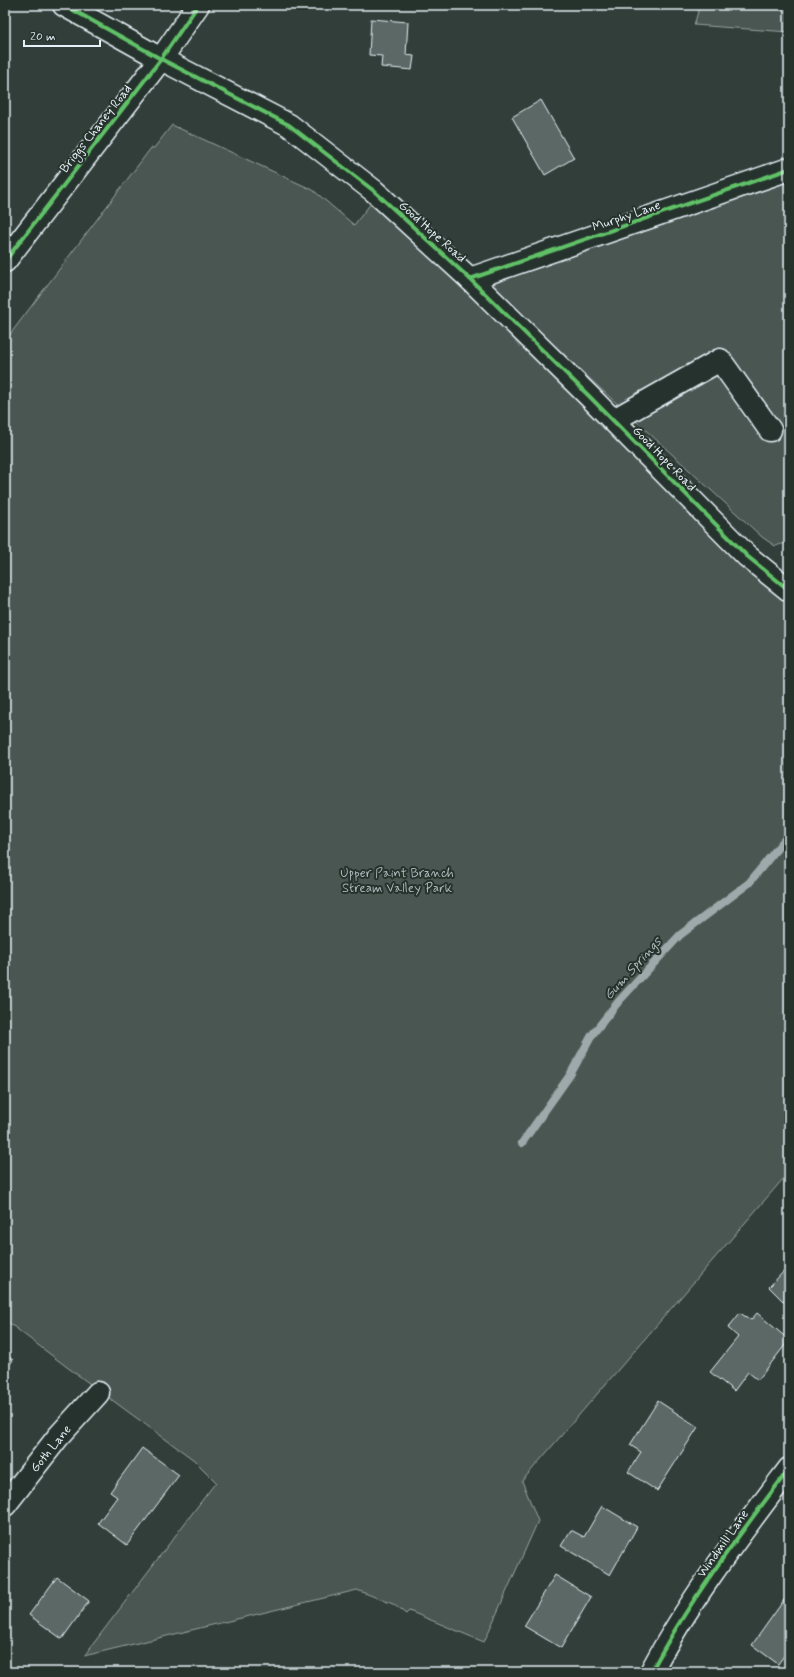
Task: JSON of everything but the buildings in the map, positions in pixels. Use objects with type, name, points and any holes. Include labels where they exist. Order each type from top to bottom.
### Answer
[{"type":"street","name":"Good Hope Road","points":[[64,5],[161,59],[289,125],[374,190],[470,279],[614,420],[747,556],[789,590]]},
{"type":"street","name":"Briggs Chaney Road","points":[[5,261],[161,59],[198,5]]},
{"type":"street","name":"Murphy Lane","points":[[470,279],[789,169]]},
{"type":"street","points":[[614,420],[720,360],[770,430]]},
{"type":"street","name":"Goth Lane","points":[[5,1505],[58,1437],[98,1393]]},
{"type":"street","name":"Windmill Lane","points":[[651,1672],[724,1554],[789,1469]]},
{"type":"green space","points":[[700,5],[789,5],[789,32],[694,25]]},
{"type":"green space","name":"Upper Paint Branch Stream Valley Park","points":[[172,125],[313,190],[354,225],[372,202],[789,588],[789,1172],[522,1481],[538,1521],[484,1642],[409,1611],[406,1614],[393,1604],[357,1590],[84,1656],[216,1482],[194,1460],[5,1320],[5,341],[151,148],[154,148]]},
{"type":"green space","points":[[789,182],[789,542],[775,546],[762,537],[488,285]]},
{"type":"waterway","name":"Gum Springs","points":[[522,1143],[570,1075],[592,1035],[619,1001],[680,935],[749,883],[789,834]]},
{"type":"cycle path","points":[[64,5],[161,59],[289,125],[374,191],[470,279],[589,396],[747,556],[789,590]]},
{"type":"cycle path","points":[[5,261],[161,59],[198,5]]},
{"type":"cycle path","points":[[470,279],[789,169]]},
{"type":"cycle path","points":[[651,1672],[698,1593],[789,1469]]}]
